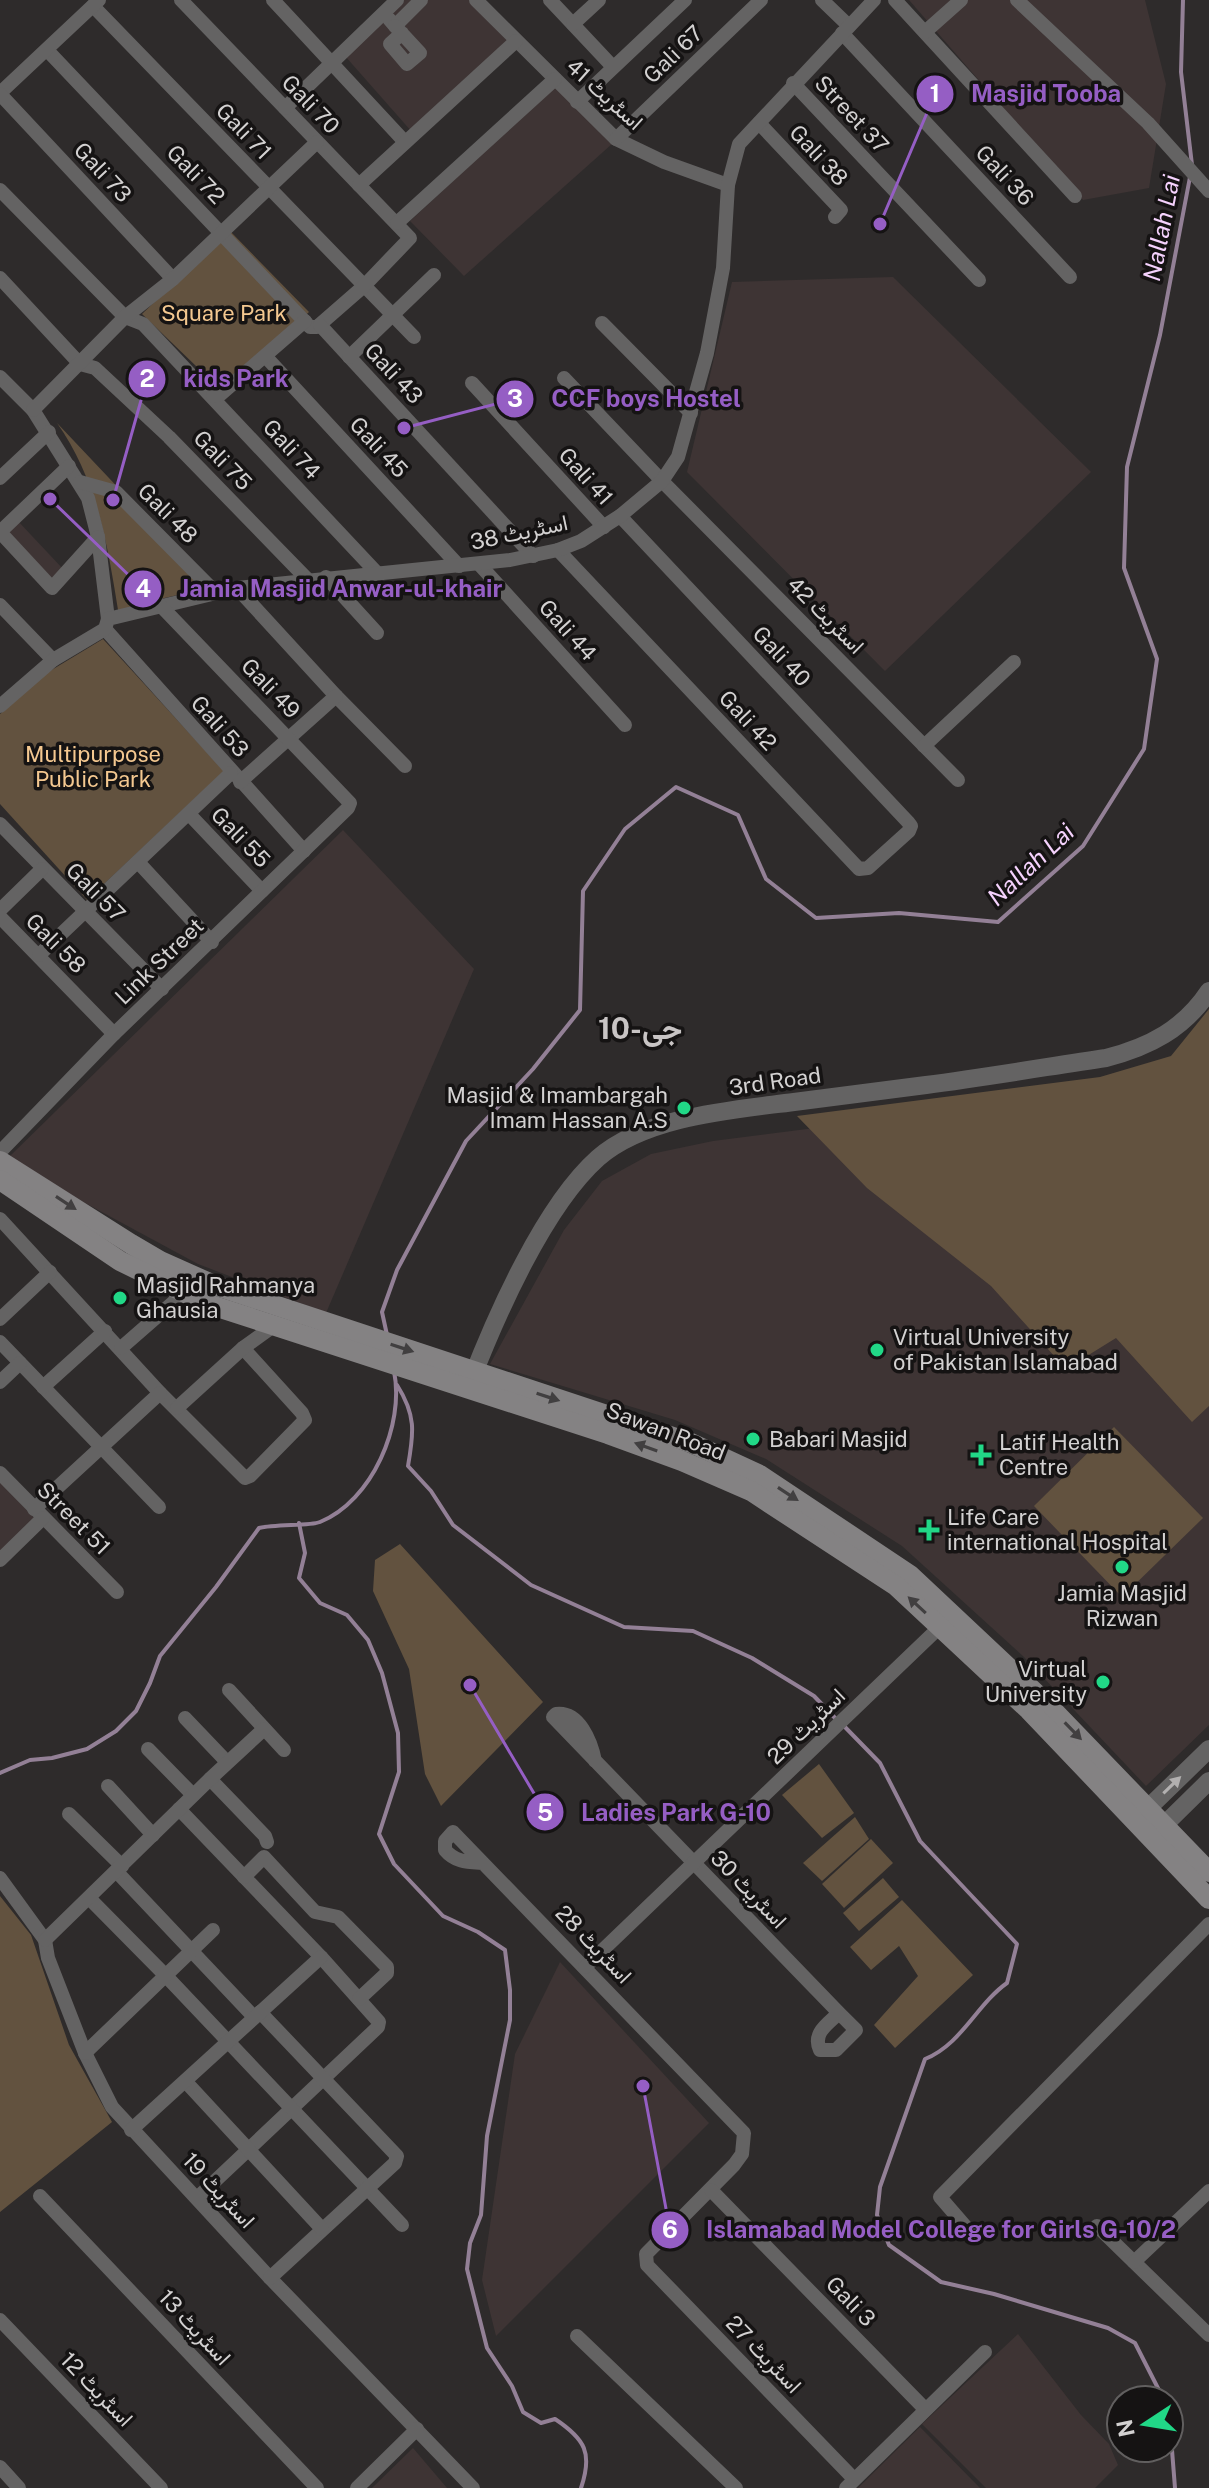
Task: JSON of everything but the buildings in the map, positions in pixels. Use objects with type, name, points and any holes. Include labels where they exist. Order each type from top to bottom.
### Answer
[{"type":"main road","name":"Sawan Road","points":[[0,1161],[160,1261],[214,1285],[327,1333],[471,1381],[682,1461],[751,1491],[822,1535],[947,1621],[1029,1710],[1141,1815],[1209,1899]]},
{"type":"main road","name":"Sawan Road","points":[[0,1180],[120,1261],[184,1293],[272,1327],[327,1333]]},
{"type":"main road","name":"Sawan Road","points":[[1157,1832],[1209,1872]]},
{"type":"street","name":"Gali 70","points":[[181,0],[410,238],[364,286]]},
{"type":"street","points":[[273,0],[404,141]]},
{"type":"street","points":[[285,108],[388,5],[399,30],[421,0]]},
{"type":"street","name":"اسٹریٹ 41","points":[[476,0],[616,139],[664,162],[728,185]]},
{"type":"street","points":[[550,0],[613,67]]},
{"type":"street","points":[[573,24],[599,0]]},
{"type":"street","points":[[577,102],[685,0]]},
{"type":"street","name":"Gali 67","points":[[616,139],[761,0]]},
{"type":"street","points":[[822,0],[845,30]]},
{"type":"street","name":"اسٹریٹ 38","points":[[3,696],[106,624],[160,605],[237,588],[533,556],[581,541],[620,516],[662,481],[678,457],[707,353],[723,268],[728,185],[739,144],[874,0]]},
{"type":"street","points":[[895,0],[1075,196]]},
{"type":"street","points":[[925,32],[961,0]]},
{"type":"street","points":[[1017,0],[1148,123],[1209,191]]},
{"type":"street","points":[[2,86],[47,50],[96,3]]},
{"type":"street","name":"Gali 71","points":[[96,3],[414,337]]},
{"type":"street","name":"Gali 36","points":[[845,30],[1070,277]]},
{"type":"street","points":[[359,185],[516,41]]},
{"type":"street","name":"Gali 72","points":[[47,50],[313,325]]},
{"type":"street","points":[[397,223],[555,79]]},
{"type":"street","name":"Street 37","points":[[793,83],[979,280]]},
{"type":"street","name":"Gali 73","points":[[2,86],[173,279]]},
{"type":"street","name":"Gali 38","points":[[759,123],[841,210],[835,217]]},
{"type":"street","points":[[33,410],[125,317],[173,279],[317,142]]},
{"type":"street","name":"Gali 74","points":[[0,190],[125,317],[143,324],[378,574]]},
{"type":"street","points":[[349,357],[434,275]]},
{"type":"street","name":"Gali 75","points":[[0,278],[80,364],[95,368],[169,437],[307,579]]},
{"type":"street","points":[[213,396],[221,394],[266,357],[364,286]]},
{"type":"street","points":[[602,323],[691,413]]},
{"type":"street","name":"Gali 43","points":[[313,325],[349,357],[533,556]]},
{"type":"street","name":"Gali 45","points":[[266,357],[459,566]]},
{"type":"street","points":[[0,377],[33,410],[88,498],[98,537],[106,624]]},
{"type":"street","name":"اسٹریٹ 42","points":[[564,378],[958,780]]},
{"type":"street","name":"Gali 41","points":[[472,383],[604,527]]},
{"type":"street","points":[[0,478],[49,432]]},
{"type":"street","points":[[69,466],[0,532],[52,588],[98,537]]},
{"type":"street","name":"Gali 48","points":[[80,482],[116,492],[215,592]]},
{"type":"street","name":"Gali 40","points":[[620,516],[911,826]]},
{"type":"street","name":"Gali 42","points":[[558,550],[859,869],[868,868],[911,826]]},
{"type":"street","name":"Gali 44","points":[[479,564],[625,725]]},
{"type":"street","points":[[326,577],[377,633]]},
{"type":"street","points":[[237,588],[405,766]]},
{"type":"street","points":[[0,605],[53,660]]},
{"type":"street","name":"Gali 49","points":[[160,605],[350,803]]},
{"type":"street","name":"Gali 53","points":[[106,624],[236,777],[304,851]]},
{"type":"street","points":[[924,746],[1014,662]]},
{"type":"street","points":[[39,955],[83,909],[189,814],[289,738],[336,696]]},
{"type":"street","name":"Link Street","points":[[0,1152],[114,1034],[212,942],[350,803]]},
{"type":"street","name":"Gali 55","points":[[189,814],[262,891]]},
{"type":"street","name":"Gali 57","points":[[0,824],[162,989]]},
{"type":"street","points":[[138,862],[212,942]]},
{"type":"street","points":[[0,910],[42,869]]},
{"type":"street","name":"Gali 58","points":[[0,917],[114,1034]]},
{"type":"street","name":"3rd Road","points":[[471,1381],[534,1244],[558,1204],[599,1157],[628,1138],[654,1128],[730,1112],[1106,1058],[1150,1044],[1170,1032],[1191,1014],[1209,991]]},
{"type":"street","points":[[0,1219],[160,1393],[242,1476],[250,1476],[305,1420],[243,1348]]},
{"type":"street","points":[[0,1319],[50,1272]]},
{"type":"street","points":[[121,1348],[184,1293]]},
{"type":"street","points":[[177,1408],[243,1348],[272,1327]]},
{"type":"street","points":[[43,1387],[105,1331]]},
{"type":"street","points":[[0,1342],[159,1507]]},
{"type":"street","points":[[0,1382],[20,1363]]},
{"type":"street","points":[[0,1560],[101,1448],[160,1393]]},
{"type":"street","name":"Street 51","points":[[0,1473],[117,1592]]},
{"type":"street","name":"اسٹریٹ 29","points":[[585,1967],[947,1621]]},
{"type":"street","points":[[229,1690],[284,1750]]},
{"type":"street","points":[[185,1718],[227,1762]]},
{"type":"street","points":[[45,1940],[264,1729]]},
{"type":"street","points":[[148,1749],[193,1795]]},
{"type":"street","points":[[1141,1815],[1209,1749]]},
{"type":"street","name":"اسٹریٹ 30","points":[[595,1761],[839,2013]]},
{"type":"street","points":[[210,1779],[265,1836],[267,1842]]},
{"type":"street","points":[[1157,1832],[1209,1781]]},
{"type":"street","points":[[108,1786],[153,1835]]},
{"type":"street","points":[[179,1809],[379,2022],[378,2027],[197,2198]]},
{"type":"street","points":[[69,1814],[192,1951],[324,2077],[397,2156],[395,2163],[270,2278]]},
{"type":"street","name":"اسٹریٹ 28","points":[[482,1863],[451,1857],[445,1850],[447,1838],[453,1832],[744,2133],[742,2154],[711,2190]]},
{"type":"street","points":[[244,1877],[264,1857],[315,1912],[338,1917],[387,1967],[387,1973],[359,1999]]},
{"type":"street","name":"اسٹریٹ 19","points":[[0,1878],[45,1940],[48,1958],[85,2053],[112,2107],[270,2278],[473,2488]]},
{"type":"street","points":[[89,1898],[402,2225]]},
{"type":"street","points":[[297,1932],[315,1912]]},
{"type":"street","points":[[972,2234],[940,2197],[1209,1924]]},
{"type":"street","points":[[85,2053],[213,1930]]},
{"type":"street","points":[[131,2130],[321,1957]]},
{"type":"street","points":[[186,2082],[322,2229]]},
{"type":"street","name":"اسٹریٹ 27","points":[[711,2190],[646,2254],[647,2265],[850,2483]]},
{"type":"street","name":"Gali 3","points":[[711,2190],[925,2409]]},
{"type":"street","points":[[1134,2262],[1209,2191]]},
{"type":"street","name":"اسٹریٹ 13","points":[[40,2196],[317,2488]]},
{"type":"street","points":[[1097,2226],[1209,2335]]},
{"type":"street","name":"اسٹریٹ 12","points":[[0,2320],[161,2488]]},
{"type":"street","points":[[577,2336],[736,2488]]},
{"type":"street","points":[[850,2483],[985,2352]]},
{"type":"street","points":[[357,2488],[417,2429]]},
{"type":"street","points":[[0,2467],[19,2488]]},
{"type":"shaded area","points":[[404,0],[480,0],[514,38],[412,132],[345,56]]},
{"type":"shaded area","points":[[909,0],[1145,0],[1166,84],[1149,188],[1083,200]]},
{"type":"shaded area","points":[[555,86],[612,144],[464,276],[410,221]]},
{"type":"shaded area","points":[[893,277],[1091,472],[885,671],[687,472],[732,282]]},
{"type":"shaded area","points":[[17,520],[63,569],[50,580],[5,530]]},
{"type":"shaded area","points":[[343,830],[474,969],[326,1313],[198,1264],[74,1197],[10,1156]]},
{"type":"shaded area","points":[[1209,1037],[1209,1725],[1146,1786],[1024,1657],[902,1546],[766,1459],[675,1420],[490,1364],[564,1230],[602,1181],[651,1154],[713,1141],[1105,1091]]},
{"type":"shaded area","points":[[0,1481],[36,1520],[0,1555]]},
{"type":"shaded area","points":[[560,1962],[709,2123],[496,2336],[482,2280],[515,2054]]},
{"type":"shaded area","points":[[1018,2334],[1081,2415],[1105,2440],[1105,2464],[1118,2465],[1095,2488],[986,2488],[922,2424]]},
{"type":"shaded area","points":[[920,2427],[980,2488],[858,2488]]},
{"type":"shaded area","points":[[413,2448],[447,2488],[372,2488]]},
{"type":"green space","name":"Square Park","points":[[229,230],[309,312],[224,393],[142,314]]},
{"type":"green space","points":[[57,423],[212,587],[156,600],[119,616],[105,540],[92,492],[71,445]]},
{"type":"green space","name":"Multipurpose Public Park","points":[[103,639],[224,771],[87,900],[0,804],[0,714],[45,674]]},
{"type":"green space","points":[[1209,1009],[1209,1406],[1192,1422],[1116,1338],[1066,1369],[991,1286],[867,1188],[797,1116],[1100,1077],[1171,1056]]},
{"type":"green space","points":[[1114,1427],[1203,1518],[1122,1597],[1034,1506]]},
{"type":"green space","points":[[400,1544],[543,1702],[441,1806],[425,1774],[409,1669],[373,1591],[375,1560]]},
{"type":"green space","points":[[819,1764],[854,1813],[822,1838],[782,1795]]},
{"type":"green space","points":[[855,1817],[869,1839],[822,1881],[803,1863]]},
{"type":"green space","points":[[871,1839],[893,1863],[844,1908],[822,1884]]},
{"type":"green space","points":[[883,1878],[899,1897],[859,1931],[843,1913]]},
{"type":"green space","points":[[0,1896],[31,1935],[69,2045],[112,2122],[0,2212]]},
{"type":"green space","points":[[902,1900],[973,1975],[895,2048],[874,2025],[918,1976],[899,1946],[871,1970],[850,1947]]},
{"type":"waterway","name":"Nallah Lai","points":[[1183,0],[1181,72],[1192,165]]},
{"type":"waterway","name":"Nallah Lai","points":[[387,1335],[382,1312],[397,1270],[466,1141],[533,1069],[580,1010],[583,891],[625,829],[676,787],[738,815],[766,879],[816,918],[899,913],[998,922],[1083,846],[1144,749],[1157,659],[1124,568],[1127,467],[1160,335],[1190,177]]},
{"type":"waterway","points":[[0,1773],[30,1760],[87,1749],[116,1731],[136,1711],[160,1656],[259,1528],[320,1522],[339,1512],[355,1497],[381,1459],[389,1437],[396,1392],[394,1371]]},
{"type":"waterway","points":[[397,1385],[408,1406],[412,1424],[408,1466],[431,1491],[453,1525],[531,1585],[624,1627],[693,1631],[752,1658],[814,1696],[836,1719]]},
{"type":"waterway","points":[[299,1523],[305,1553],[299,1578],[320,1603],[347,1615],[368,1640],[382,1673],[398,1733],[399,1772],[379,1834],[394,1864],[443,1916],[478,1932],[505,1950],[510,2020],[487,2136],[481,2215],[470,2243],[467,2269],[487,2348],[512,2386],[523,2412],[541,2423],[555,2419],[580,2440],[586,2456],[581,2488]]},
{"type":"waterway","points":[[843,1725],[880,1763],[920,1841],[1017,1944],[1007,1983],[949,2044],[925,2059],[880,2187],[877,2215],[889,2245],[941,2282],[994,2294],[1108,2328],[1135,2343],[1156,2384]]},
{"type":"waterway","points":[[1173,2464],[1175,2488]]},
{"type":"place","name":"Masjid Tooba","points":[[880,224]]},
{"type":"place","name":"CCF boys Hostel","points":[[404,428]]},
{"type":"place","name":"Jamia Masjid Anwar-ul-khair","points":[[50,499]]},
{"type":"place","name":"kids Park","points":[[113,500]]},
{"type":"place","name":"Masjid & Imambargah Imam Hassan A.S","points":[[684,1108]]},
{"type":"place","name":"Masjid Rahmanya Ghausia","points":[[120,1298]]},
{"type":"place","name":"Virtual University of Pakistan Islamabad","points":[[877,1350]]},
{"type":"place","name":"Babari Masjid","points":[[753,1439]]},
{"type":"place","name":"Latif Health Centre","points":[[981,1455]]},
{"type":"place","name":"Life Care international Hospital","points":[[929,1530]]},
{"type":"place","name":"Jamia Masjid Rizwan","points":[[1122,1567]]},
{"type":"place","name":"Virtual University","points":[[1103,1682]]},
{"type":"place","name":"Ladies Park G-10","points":[[470,1685]]},
{"type":"place","name":"Islamabad Model College for Girls G-10/2","points":[[643,2086]]},
{"type":"district","name":"جی-10","points":[[640,1029]]}]
